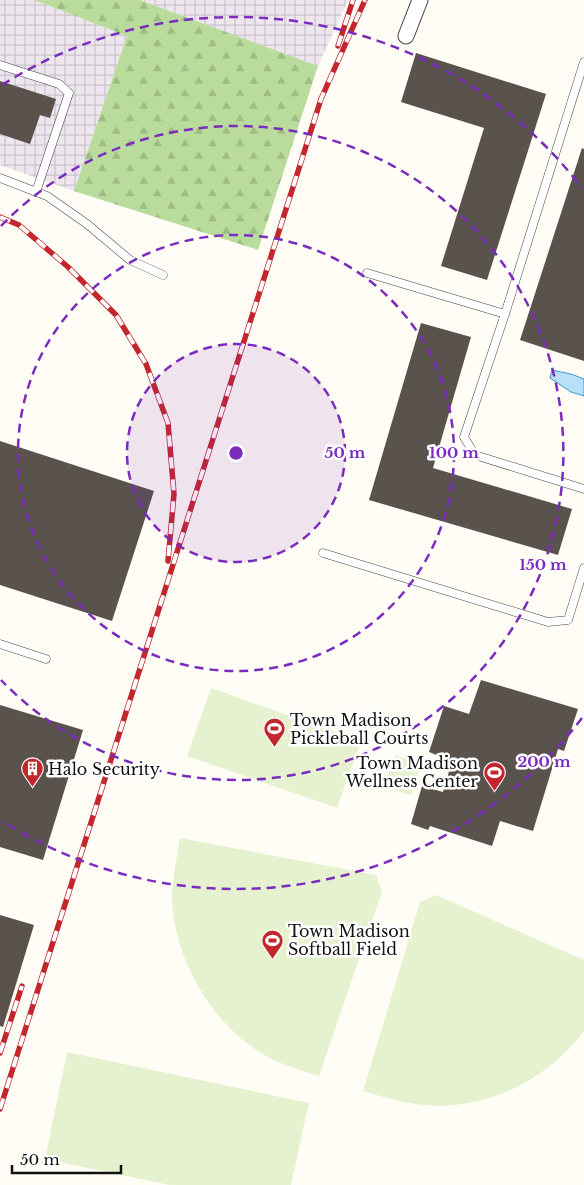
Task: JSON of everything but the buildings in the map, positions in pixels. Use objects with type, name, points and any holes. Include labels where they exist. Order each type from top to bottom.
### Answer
[{"type":"street","points":[[406,36],[420,0]]},
{"type":"lane","points":[[584,62],[505,314],[464,437],[475,455],[584,490]]},
{"type":"lane","points":[[0,65],[59,84],[69,93],[36,192]]},
{"type":"lane","points":[[0,178],[47,196],[87,224],[130,260],[163,274]]},
{"type":"lane","points":[[367,273],[505,314]]},
{"type":"lane","points":[[323,552],[548,622],[568,620],[584,568]]},
{"type":"lane","points":[[0,644],[46,659]]},
{"type":"shaded area","points":[[0,0],[34,0],[127,36],[74,191],[0,165]]},
{"type":"shaded area","points":[[140,0],[348,0],[318,66]]},
{"type":"green space","points":[[34,0],[140,0],[318,66],[258,250],[74,191],[127,36]]},
{"type":"green space","name":"Town Madison Pickleball Courts","points":[[211,688],[361,741],[337,808],[187,756]]},
{"type":"green space","points":[[395,755],[422,764],[411,795],[384,787]]},
{"type":"green space","name":"Town Madison Softball Field","points":[[180,838],[376,875],[382,892],[319,1076],[279,1062],[246,1043],[213,1008],[199,987],[179,942],[174,918],[172,895]]},
{"type":"green space","name":"Town Madison Softball Field","points":[[436,895],[584,960],[584,1031],[569,1049],[533,1078],[513,1089],[469,1103],[446,1106],[408,1103],[363,1091],[420,902]]},
{"type":"green space","points":[[67,1052],[309,1103],[291,1185],[169,1185],[45,1159]]},
{"type":"water","points":[[552,370],[584,379],[584,396],[571,392],[550,378]]},
{"type":"railway","points":[[338,46],[353,0]]},
{"type":"railway","points":[[0,1109],[321,99],[365,0]]},
{"type":"railway","points":[[0,217],[19,225],[68,267],[116,315],[146,364],[168,423],[174,494],[168,561]]},
{"type":"railway","points":[[0,1053],[22,986]]},
{"type":"place","name":"Town Madison Pickleball Courts","points":[[274,748]]},
{"type":"place","name":"Halo Security","points":[[32,788]]},
{"type":"place","name":"Town Madison Wellness Center","points":[[494,791]]},
{"type":"place","name":"Town Madison Softball Field","points":[[272,959]]}]
